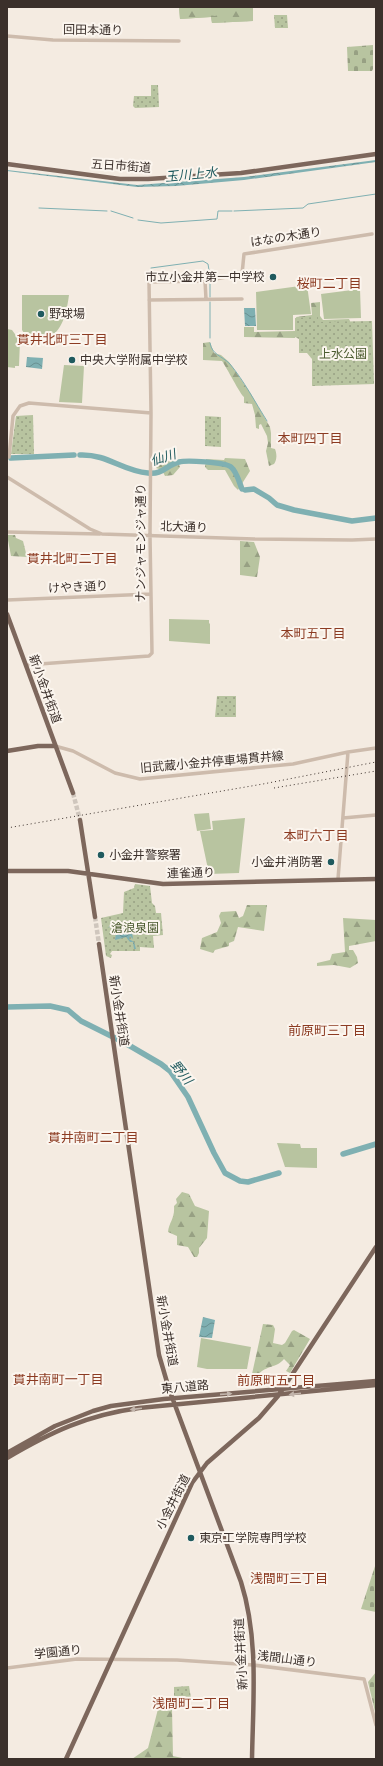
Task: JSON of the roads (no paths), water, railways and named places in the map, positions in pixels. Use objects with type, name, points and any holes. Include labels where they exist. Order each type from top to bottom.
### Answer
[{"type":"main road","name":"五日市街道","points":[[7,164],[120,179],[179,178],[241,172],[376,154]]},
{"type":"main road","name":"新小金井街道","points":[[7,614],[73,793]]},
{"type":"main road","points":[[7,751],[38,746],[55,746]]},
{"type":"main road","points":[[80,820],[95,917]]},
{"type":"main road","name":"連雀通り","points":[[7,871],[68,871],[163,884],[376,879]]},
{"type":"main road","name":"新小金井街道","points":[[99,944],[156,1344],[175,1405],[246,1595],[251,1629],[253,1665],[252,1759]]},
{"type":"main road","name":"小金井街道","points":[[66,1759],[186,1493],[207,1463],[259,1418],[283,1390],[376,1247]]},
{"type":"main road","name":"東八道路","points":[[7,1453],[55,1426],[94,1411],[131,1403],[173,1398],[283,1390],[376,1381]]},
{"type":"main road","name":"東八道路","points":[[7,1458],[52,1432],[78,1422],[130,1410],[262,1398],[376,1385]]},
{"type":"main road","points":[[262,1398],[268,1402],[268,1408]]},
{"type":"street","name":"回田本通り","points":[[7,36],[53,40],[179,41]]},
{"type":"street","name":"はなの木通り","points":[[149,282],[205,281],[242,274],[244,254],[372,234]]},
{"type":"street","points":[[205,281],[206,300]]},
{"type":"street","name":"ナンジャモンジャ通り","points":[[26,665],[150,655],[152,652],[150,536],[152,413],[149,282]]},
{"type":"street","points":[[149,300],[242,299]]},
{"type":"street","points":[[9,457],[13,416],[16,410],[24,404],[57,405],[152,413]]},
{"type":"street","name":"北大通り","points":[[7,477],[90,529],[102,534],[254,539],[376,539]]},
{"type":"street","points":[[7,532],[102,534]]},
{"type":"street","name":"けやき通り","points":[[7,600],[151,594]]},
{"type":"street","name":"旧武蔵小金井停車場貫井線","points":[[55,746],[73,751],[115,773],[140,779],[293,764],[348,752],[376,748]]},
{"type":"street","points":[[338,879],[348,752]]},
{"type":"street","points":[[343,818],[376,815]]},
{"type":"street","name":"浅間山通り","points":[[112,1659],[183,1660],[253,1665],[364,1679],[376,1725]]},
{"type":"street","name":"学園通り","points":[[7,1668],[69,1660],[112,1659]]},
{"type":"water","points":[[376,160],[376,162],[244,180],[176,186],[137,187],[7,171],[137,185],[244,177]]},
{"type":"water","points":[[244,308],[255,308],[256,326],[245,326]]},
{"type":"water","points":[[27,357],[43,358],[42,369],[26,367]]},
{"type":"water","points":[[128,921],[128,930],[132,932],[133,939],[130,936],[129,939],[134,942],[136,949],[134,949],[133,942],[130,942],[126,937],[115,940],[116,933],[114,930],[111,930],[114,928],[112,926],[107,928],[112,925],[127,923]]},
{"type":"water","points":[[203,1317],[215,1320],[212,1338],[199,1337]]},
{"type":"waterway","points":[[234,211],[303,208],[308,204],[376,194]]},
{"type":"waterway","points":[[39,208],[107,211]]},
{"type":"waterway","points":[[111,211],[133,218]]},
{"type":"waterway","points":[[138,220],[161,223],[217,219],[218,211],[232,211]]},
{"type":"waterway","points":[[151,268],[203,261],[208,264],[210,276]]},
{"type":"waterway","points":[[210,282],[210,297]]},
{"type":"waterway","points":[[210,302],[210,338]]},
{"type":"waterway","points":[[210,343],[215,353],[230,364],[245,384],[267,421]]},
{"type":"waterway","name":"仙川","points":[[11,458],[74,455]]},
{"type":"waterway","name":"仙川","points":[[80,455],[99,457],[139,472],[148,473],[157,473],[175,463],[183,461],[197,461],[227,465],[233,469],[242,489]]},
{"type":"waterway","name":"仙川","points":[[245,490],[254,489],[277,505],[294,510],[352,521],[376,518]]},
{"type":"waterway","name":"野川","points":[[7,1007],[50,1006],[68,1010],[81,1021],[125,1043],[161,1064],[170,1071],[188,1097],[225,1173],[240,1181],[248,1182],[279,1173]]},
{"type":"waterway","name":"野川","points":[[343,1154],[376,1144]]},
{"type":"tunnel","points":[[73,793],[80,820]]},
{"type":"tunnel","points":[[95,917],[99,944]]},
{"type":"railway","points":[[7,828],[263,784],[376,762]]},
{"type":"railway","points":[[274,788],[376,771]]},
{"type":"place","name":"市立小金井第一中学校","points":[[273,277]]},
{"type":"place","name":"野球場","points":[[41,314]]},
{"type":"place","name":"中央大学附属中学校","points":[[72,360]]},
{"type":"place","name":"小金井警察署","points":[[101,855]]},
{"type":"place","name":"小金井消防署","points":[[331,862]]},
{"type":"place","name":"東京工学院専門学校","points":[[191,1538]]},
{"type":"district","name":"桜町二丁目","points":[[329,283]]},
{"type":"district","name":"貫井北町三丁目","points":[[62,339]]},
{"type":"district","name":"本町四丁目","points":[[310,438]]},
{"type":"district","name":"貫井北町二丁目","points":[[72,558]]},
{"type":"district","name":"本町五丁目","points":[[313,633]]},
{"type":"district","name":"本町六丁目","points":[[316,835]]},
{"type":"district","name":"前原町三丁目","points":[[327,1030]]},
{"type":"district","name":"貫井南町二丁目","points":[[93,1137]]},
{"type":"district","name":"貫井南町一丁目","points":[[58,1379]]},
{"type":"district","name":"前原町五丁目","points":[[276,1380]]},
{"type":"district","name":"浅間町三丁目","points":[[289,1578]]},
{"type":"district","name":"浅間町二丁目","points":[[191,1703]]},
{"type":"water label","name":"玉川上水","points":[[191,174]]},
{"type":"park label","name":"上水公園","points":[[343,354]]},
{"type":"park label","name":"滄浪泉園","points":[[135,928]]}]
